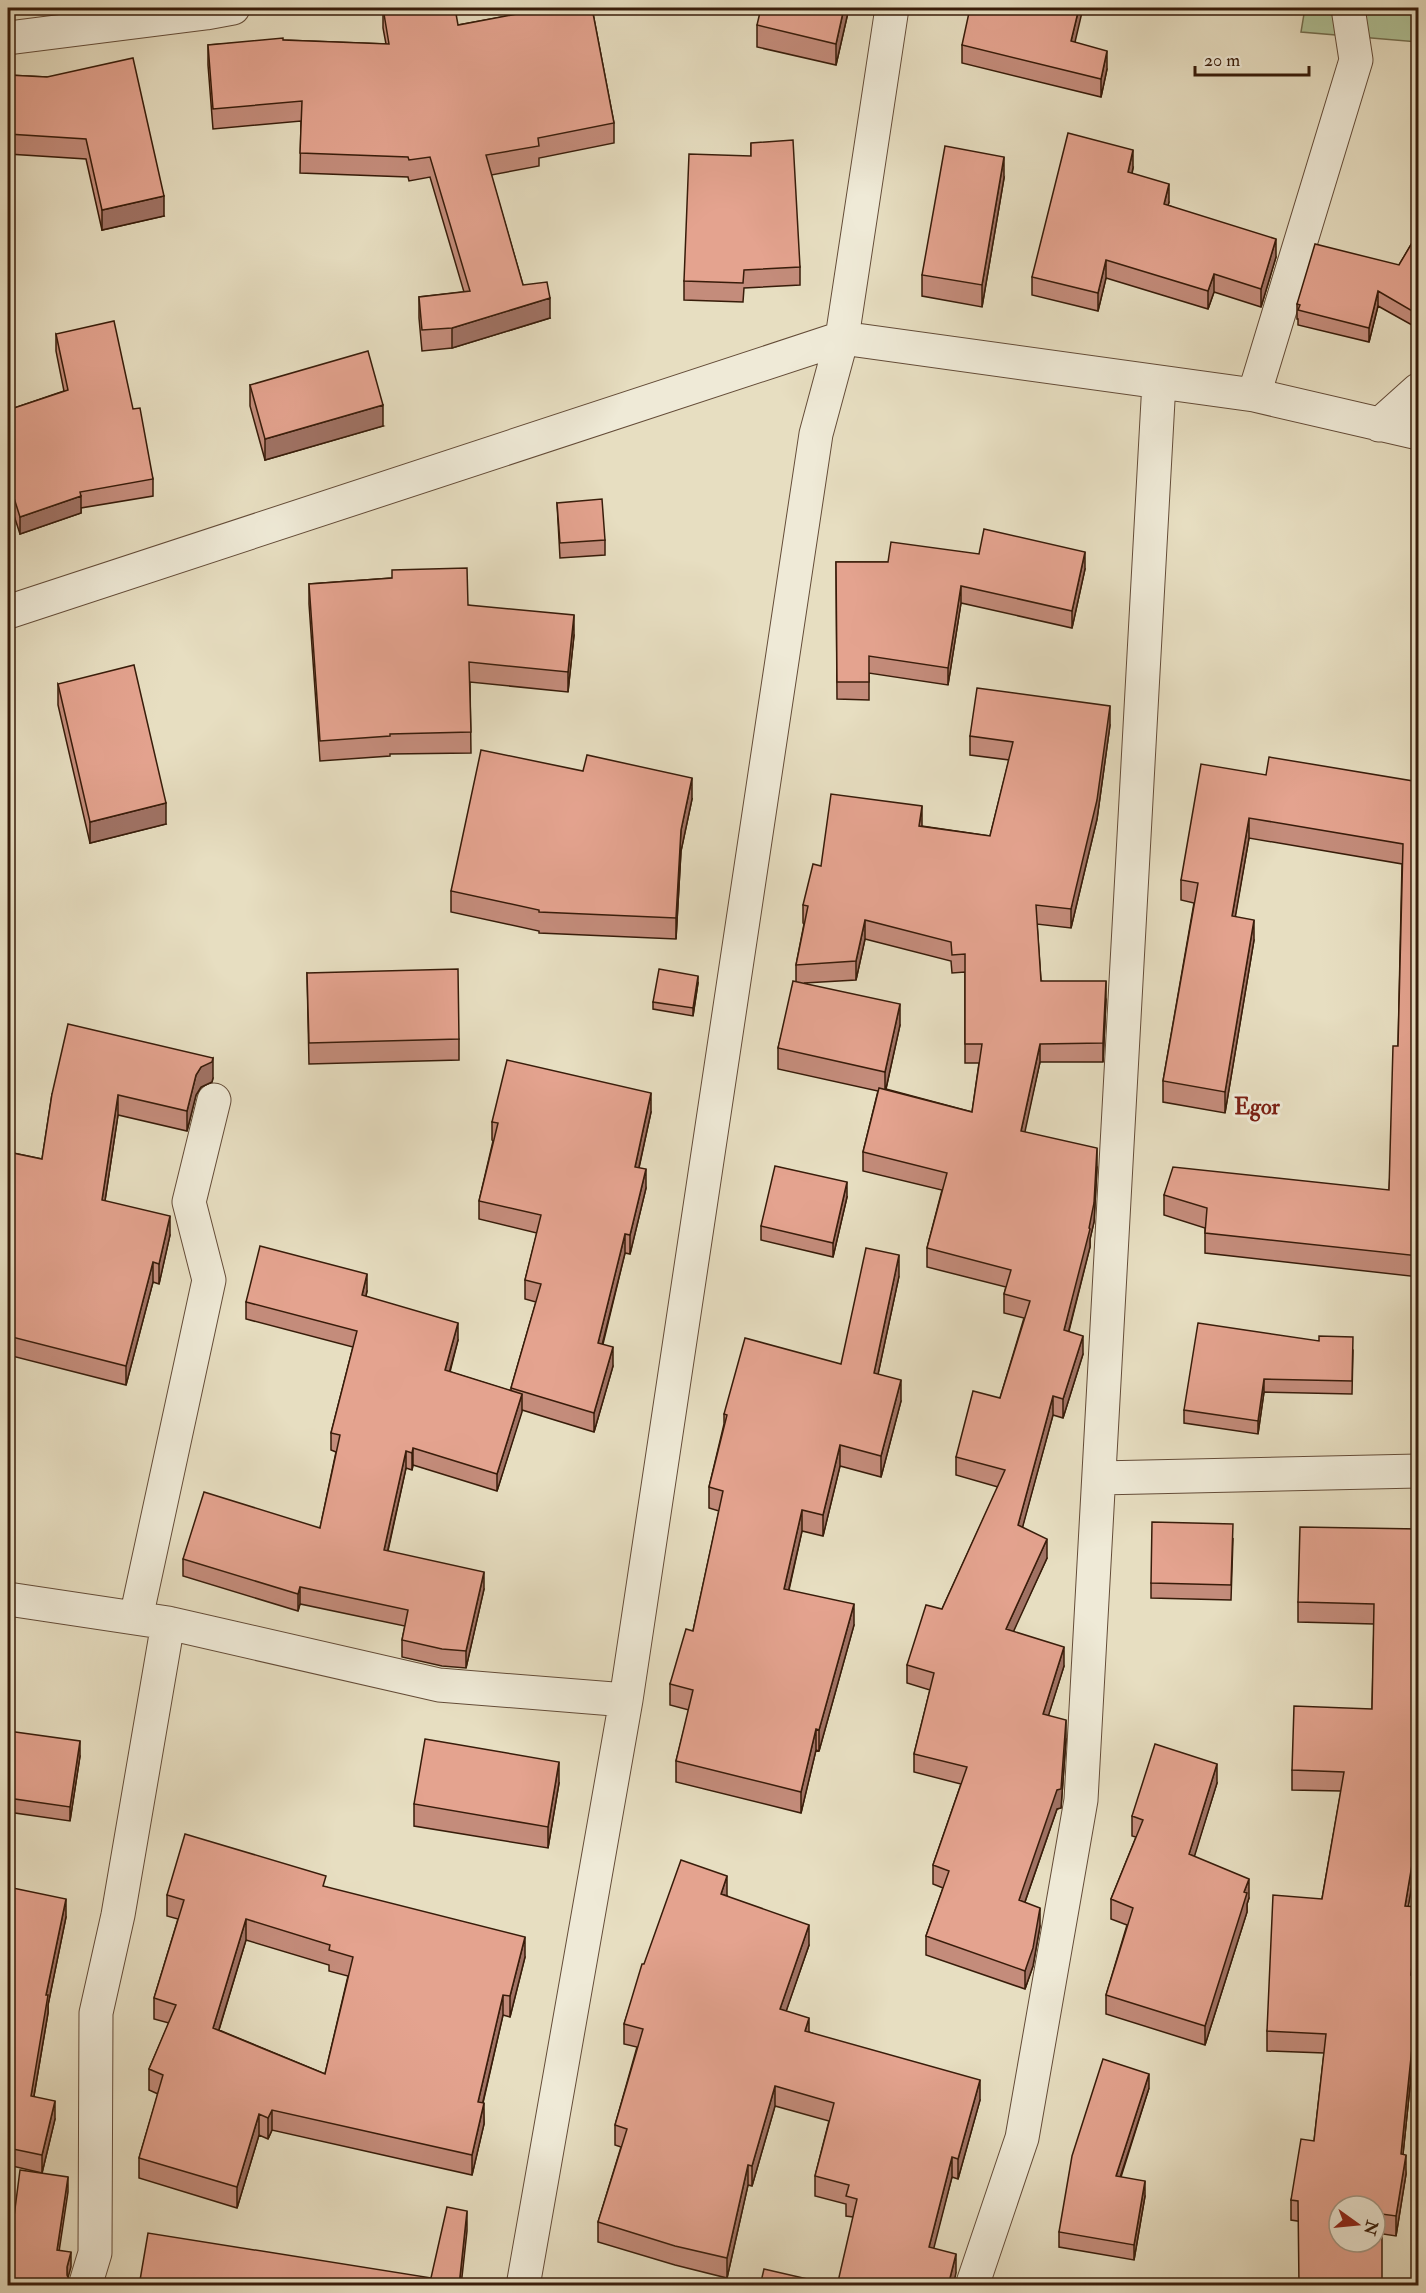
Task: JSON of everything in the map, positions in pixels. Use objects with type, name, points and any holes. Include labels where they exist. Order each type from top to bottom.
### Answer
[{"type":"street","points":[[8,38],[233,8]]},
{"type":"street","points":[[523,2286],[626,1700],[816,434],[842,338],[892,8]]},
{"type":"street","points":[[1254,395],[1356,60],[1348,8]]},
{"type":"street","points":[[8,612],[842,338],[1254,395],[1379,426],[1419,433]]},
{"type":"street","points":[[972,2286],[1022,2138],[1081,1800],[1159,382]]},
{"type":"street","points":[[1379,426],[1419,390]]},
{"type":"street","points":[[136,1618],[209,1280],[189,1202],[214,1100]]},
{"type":"street","points":[[1099,1478],[1419,1472]]},
{"type":"street","points":[[8,1599],[168,1623],[439,1685],[626,1700]]},
{"type":"street","points":[[85,2286],[95,2253],[96,2013],[118,1915],[168,1623]]},
{"type":"green space","points":[[1305,8],[1418,8],[1418,42],[1301,32]]},
{"type":"building","points":[[383,8],[455,8],[458,25],[528,12],[527,8],[592,8],[614,123],[538,138],[539,146],[486,155],[523,285],[547,282],[550,298],[452,328],[422,330],[419,297],[470,291],[430,157],[409,160],[408,157],[300,153],[302,101],[213,109],[208,45],[283,38],[283,40],[389,44]]},
{"type":"building","points":[[761,8],[844,8],[836,44],[757,25]]},
{"type":"building","points":[[970,8],[1079,8],[1071,41],[1107,51],[1101,79],[962,45]]},
{"type":"building","points":[[133,58],[164,196],[102,210],[86,139],[8,134],[8,75],[47,77]]},
{"type":"building","points":[[1068,133],[1133,150],[1128,172],[1169,184],[1164,204],[1276,239],[1261,289],[1214,274],[1208,291],[1106,260],[1098,293],[1032,277]]},
{"type":"building","points":[[793,140],[800,267],[744,270],[743,283],[684,281],[689,154],[751,156],[751,143]]},
{"type":"building","points":[[945,146],[1004,157],[982,285],[922,275]]},
{"type":"building","points":[[1419,231],[1419,315],[1378,291],[1369,328],[1298,310],[1300,305],[1297,304],[1315,244],[1399,265]]},
{"type":"building","points":[[114,321],[133,409],[140,408],[153,479],[80,492],[81,496],[20,517],[8,479],[8,410],[68,390],[56,334]]},
{"type":"building","points":[[368,351],[383,405],[265,439],[250,385]]},
{"type":"building","points":[[602,499],[605,540],[560,543],[557,503]]},
{"type":"building","points":[[984,529],[1085,552],[1072,611],[961,586],[948,668],[869,656],[869,682],[837,682],[836,562],[888,562],[891,542],[979,554]]},
{"type":"building","points":[[467,568],[468,605],[574,615],[568,672],[469,662],[471,732],[390,734],[390,736],[320,741],[309,584],[392,578],[392,570]]},
{"type":"building","points":[[134,665],[166,803],[90,822],[58,684]]},
{"type":"building","points":[[977,688],[1110,706],[1097,800],[1071,909],[1036,905],[1041,981],[1106,981],[1103,1043],[1040,1044],[1021,1131],[1097,1148],[1090,1229],[1064,1330],[1083,1336],[1063,1399],[1053,1396],[1018,1525],[1047,1539],[1006,1629],[1064,1647],[1043,1714],[1066,1720],[1061,1789],[1057,1790],[1019,1900],[1040,1908],[1033,1948],[1025,1971],[926,1936],[949,1871],[933,1865],[967,1767],[914,1754],[934,1673],[907,1665],[926,1605],[942,1609],[1005,1470],[956,1457],[973,1391],[1000,1398],[1030,1301],[1004,1294],[1011,1270],[927,1248],[947,1173],[863,1152],[879,1088],[972,1112],[982,1044],[965,1044],[965,954],[952,955],[951,942],[865,920],[856,961],[796,965],[808,906],[803,905],[813,864],[821,866],[831,794],[922,806],[919,826],[990,836],[1013,742],[970,736]]},
{"type":"building","points":[[481,750],[583,771],[587,755],[692,778],[681,830],[676,918],[539,912],[539,910],[451,891]]},
{"type":"building","points":[[1269,757],[1419,782],[1419,1256],[1205,1233],[1207,1208],[1164,1195],[1173,1167],[1389,1190],[1393,1046],[1398,1046],[1403,844],[1249,818],[1232,916],[1254,920],[1225,1092],[1163,1081],[1198,883],[1181,880],[1201,764],[1266,775]]},
{"type":"building","points":[[458,969],[459,1039],[309,1043],[307,973]]},
{"type":"building","points":[[659,969],[698,976],[693,1008],[653,1002]]},
{"type":"building","points":[[793,981],[900,1004],[885,1072],[778,1048]]},
{"type":"building","points":[[68,1024],[213,1058],[212,1062],[201,1067],[196,1075],[187,1111],[118,1095],[102,1200],[170,1216],[159,1264],[153,1262],[126,1366],[8,1336],[8,1152],[42,1159],[52,1094]]},
{"type":"building","points":[[507,1060],[651,1093],[635,1167],[646,1169],[630,1235],[625,1234],[598,1343],[613,1347],[594,1413],[511,1388],[541,1284],[525,1280],[541,1215],[479,1201],[498,1123],[492,1122]]},
{"type":"building","points":[[775,1166],[847,1182],[833,1243],[761,1226]]},
{"type":"building","points":[[260,1246],[367,1274],[362,1295],[458,1323],[445,1370],[522,1394],[497,1474],[413,1448],[412,1453],[406,1451],[384,1550],[484,1572],[466,1651],[442,1649],[402,1640],[408,1610],[300,1587],[298,1594],[183,1559],[204,1492],[320,1528],[340,1435],[331,1433],[357,1331],[246,1302]]},
{"type":"building","points":[[866,1248],[899,1255],[874,1373],[901,1380],[881,1456],[840,1445],[823,1515],[802,1510],[784,1589],[854,1604],[819,1730],[816,1729],[801,1792],[676,1761],[693,1690],[670,1684],[686,1629],[693,1631],[723,1491],[709,1487],[727,1415],[724,1414],[745,1338],[841,1364]]},
{"type":"building","points":[[1198,1323],[1319,1341],[1319,1336],[1353,1337],[1352,1381],[1264,1379],[1258,1421],[1184,1410]]},
{"type":"building","points":[[1152,1522],[1233,1524],[1231,1585],[1151,1583]]},
{"type":"building","points":[[1300,1527],[1419,1529],[1419,1823],[1405,1906],[1418,1907],[1411,1975],[1419,1976],[1419,2038],[1413,2038],[1401,2154],[1406,2155],[1396,2216],[1387,2215],[1387,2194],[1327,2194],[1327,2254],[1382,2254],[1382,2286],[1299,2286],[1298,2201],[1291,2200],[1301,2139],[1314,2141],[1326,2034],[1267,2031],[1273,1895],[1322,1899],[1344,1772],[1292,1770],[1294,1706],[1372,1709],[1374,1604],[1298,1602]]},
{"type":"building","points":[[8,1731],[80,1741],[70,1807],[8,1798]]},
{"type":"building","points":[[425,1739],[559,1762],[548,1827],[414,1804]]},
{"type":"building","points":[[1155,1744],[1217,1764],[1189,1854],[1249,1879],[1244,1892],[1247,1893],[1205,2026],[1106,1995],[1133,1908],[1111,1899],[1143,1820],[1132,1816]]},
{"type":"building","points":[[185,1834],[326,1876],[323,1886],[525,1937],[510,1996],[503,1995],[478,2102],[484,2103],[472,2155],[272,2110],[268,2118],[259,2114],[237,2187],[139,2158],[163,2075],[149,2069],[176,2005],[154,1998],[184,1900],[167,1895]],"holes":[[[246,1919],[330,1945],[329,1950],[353,1957],[325,2074],[213,2028]]]},
{"type":"building","points":[[681,1860],[727,1876],[721,1894],[809,1925],[780,2009],[809,2018],[805,2031],[980,2080],[958,2159],[952,2157],[929,2247],[956,2254],[948,2286],[837,2286],[857,2199],[846,2196],[849,2185],[815,2176],[834,2103],[775,2086],[752,2166],[748,2165],[727,2258],[675,2246],[598,2222],[627,2129],[615,2125],[643,2029],[624,2024],[642,1964],[644,1964]]},
{"type":"building","points":[[8,1887],[66,1899],[46,1995],[48,1995],[31,2096],[55,2101],[42,2155],[8,2148]]},
{"type":"building","points":[[1103,2059],[1149,2074],[1116,2176],[1145,2181],[1134,2245],[1059,2232],[1072,2156]]},
{"type":"building","points":[[20,2170],[68,2177],[57,2250],[71,2252],[67,2267],[70,2286],[8,2286],[8,2263]]},
{"type":"building","points":[[447,2207],[467,2211],[459,2286],[139,2286],[148,2233],[431,2278]]},
{"type":"building","points":[[764,2269],[825,2283],[824,2286],[760,2286]]},
{"type":"district","name":"Egor","points":[[1257,1107]]}]
